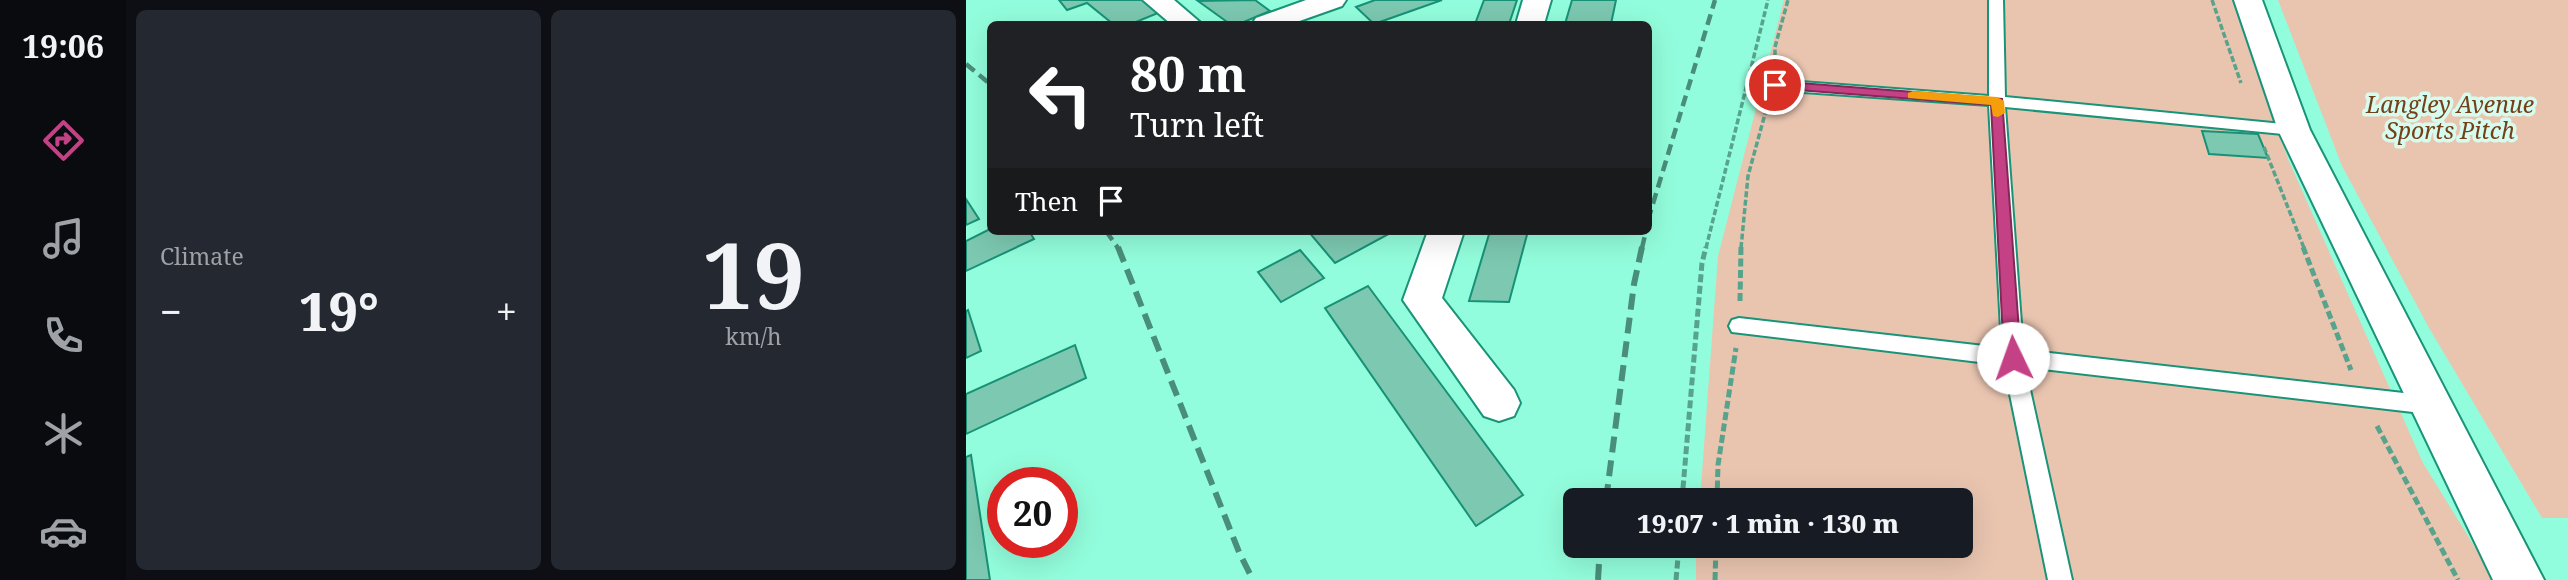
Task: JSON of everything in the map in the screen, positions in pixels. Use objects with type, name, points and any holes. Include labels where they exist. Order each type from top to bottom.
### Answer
[{"type":"street","points":[[1157,0],[1184,21]]},
{"type":"street","points":[[1274,21],[1332,0]]},
{"type":"street","points":[[1531,21],[1536,0]]},
{"type":"street","points":[[2248,0],[2294,130],[2519,580]]},
{"type":"street","points":[[1445,235],[1422,300],[1499,403]]},
{"type":"lane","points":[[1996,0],[1997,101],[2013,358],[2060,580]]},
{"type":"lane","points":[[1775,85],[1997,101],[2294,130]]},
{"type":"lane","points":[[1739,326],[2430,405]]},
{"type":"path","points":[[1683,488],[1702,263],[1768,0]]},
{"type":"path","points":[[1717,488],[1718,465],[1739,326],[1741,215],[1760,124],[1775,85],[1775,47],[1788,0]]},
{"type":"path","points":[[2211,0],[2256,126],[2362,397],[2458,580]]},
{"type":"path","points":[[1676,580],[1678,558]]},
{"type":"path","points":[[1715,580],[1716,558]]},
{"type":"green space","points":[[1784,0],[2236,0],[2288,159],[2423,463],[2495,580],[1696,580],[1696,558],[1973,558],[1973,488],[1701,488],[1718,256]]},
{"type":"green space","name":"Langley Avenue Sports Pitch","points":[[2278,0],[2568,0],[2568,518],[2542,518],[2429,328],[2342,166]]},
{"type":"building","points":[[1059,0],[1149,0],[1163,11],[1138,21],[1109,21],[1087,3],[1067,10]]},
{"type":"building","points":[[1255,0],[1270,11],[1246,21],[1226,21],[1198,1]]},
{"type":"building","points":[[1375,0],[1442,0],[1382,21],[1371,21],[1356,7]]},
{"type":"building","points":[[1484,0],[1517,0],[1510,21],[1476,21]]},
{"type":"building","points":[[1572,0],[1616,0],[1612,21],[1566,21]]},
{"type":"building","points":[[2202,131],[2258,134],[2268,158],[2209,154]]},
{"type":"building","points":[[966,199],[979,219],[966,225]]},
{"type":"building","points":[[987,230],[987,235],[1032,235],[1034,239],[966,271],[966,241]]},
{"type":"building","points":[[1311,235],[1387,235],[1335,263]]},
{"type":"building","points":[[1489,235],[1527,235],[1509,302],[1469,301]]},
{"type":"building","points":[[1300,250],[1324,278],[1281,302],[1258,272]]},
{"type":"building","points":[[1368,286],[1523,495],[1476,526],[1325,308]]},
{"type":"building","points":[[968,310],[981,351],[966,358],[966,311]]},
{"type":"building","points":[[1075,345],[1086,378],[966,434],[966,394]]},
{"type":"building","points":[[971,455],[990,580],[966,580],[966,457]]},
{"type":"railway","points":[[1652,207],[1715,0]]},
{"type":"railway","points":[[966,64],[987,82]]},
{"type":"railway","points":[[1109,235],[1118,248]]},
{"type":"railway","points":[[1642,248],[1645,235]]},
{"type":"railway","points":[[1118,247],[1239,552],[1253,580]]},
{"type":"railway","points":[[1608,488],[1634,284],[1642,247]]},
{"type":"railway","points":[[1598,580],[1599,558]]},
{"type":"slow traffic","points":[[1913,95],[1997,101],[1998,113]]},
{"type":"route","points":[[1775,85],[1997,101],[2013,358]]}]
